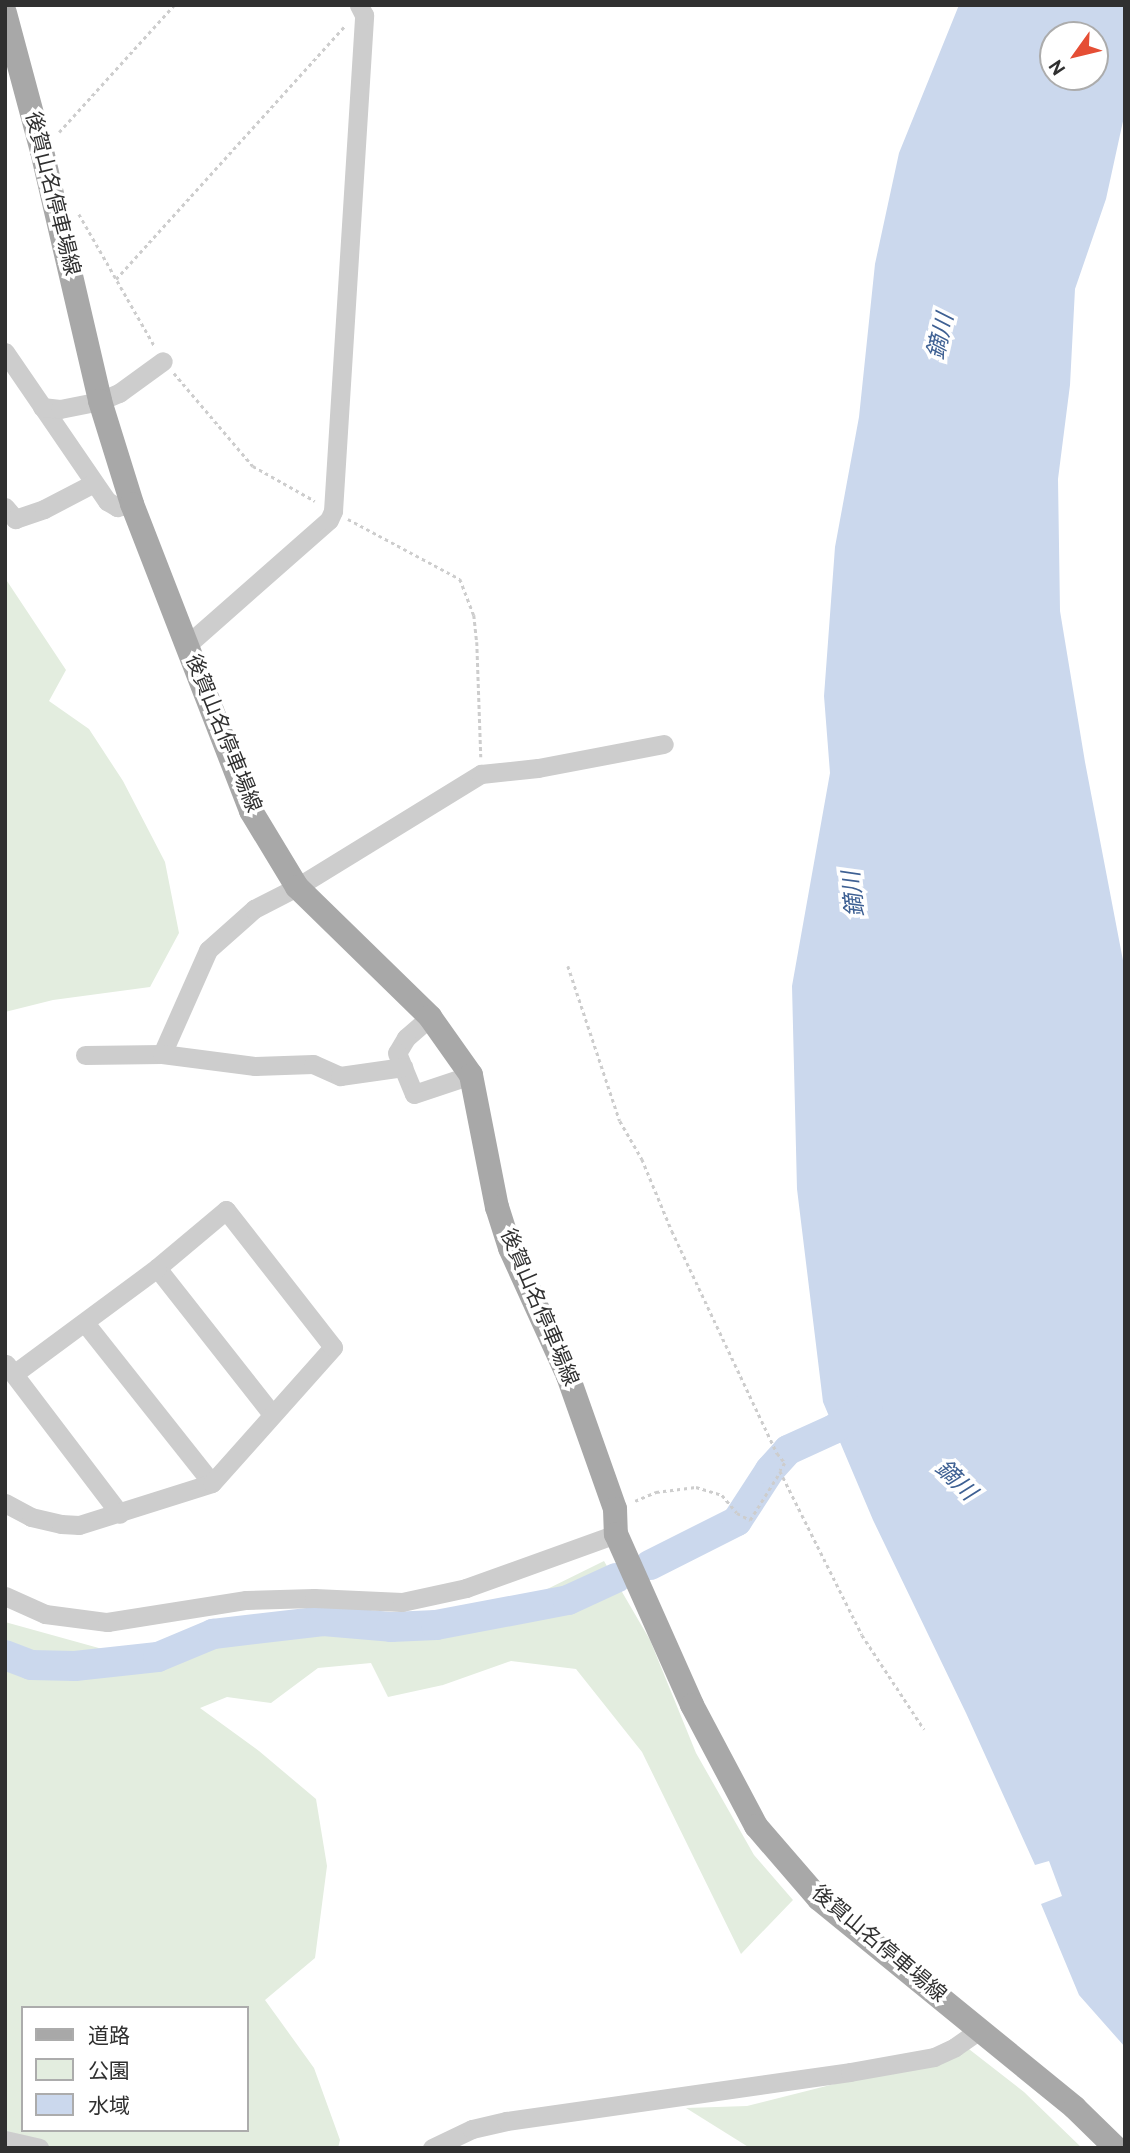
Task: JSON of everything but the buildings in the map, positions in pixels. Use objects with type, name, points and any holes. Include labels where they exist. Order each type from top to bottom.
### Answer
[{"type":"main road","name":"後賀山名停車場線","points":[[5,13],[42,151],[100,401],[132,504],[251,810],[298,887],[430,1017],[471,1075],[497,1207],[510,1248],[568,1376],[615,1508],[617,1534],[692,1705],[756,1826],[819,1899],[1075,2108],[1116,2148]]},
{"type":"street","points":[[187,645],[329,520],[332,511],[364,15],[360,7]]},
{"type":"street","points":[[7,360],[107,501],[117,507],[132,504]]},
{"type":"street","points":[[42,407],[60,409],[100,401],[119,393],[163,360]]},
{"type":"street","points":[[5,507],[15,519],[44,509],[94,482]]},
{"type":"street","points":[[162,1054],[208,950],[254,909],[298,887],[481,775],[664,744]]},
{"type":"street","points":[[430,1017],[406,1038],[397,1053],[414,1094],[471,1075]]},
{"type":"street","points":[[85,1055],[162,1054],[255,1066],[313,1064],[340,1076],[403,1067]]},
{"type":"street","points":[[5,1503],[31,1517],[79,1525],[120,1514],[212,1483],[333,1347],[226,1210],[157,1268],[85,1323],[9,1369],[120,1514]]},
{"type":"street","points":[[157,1268],[272,1414]]},
{"type":"street","points":[[85,1323],[212,1483]]},
{"type":"street","points":[[5,1596],[45,1614],[107,1622],[246,1600],[314,1598],[402,1602],[466,1588],[617,1534]]},
{"type":"street","points":[[432,2148],[472,2129],[506,2121],[850,2072],[934,2057],[955,2047],[979,2030]]},
{"type":"street","points":[[5,2140],[39,2148]]},
{"type":"path","points":[[42,151],[174,5]]},
{"type":"path","points":[[116,279],[360,7]]},
{"type":"path","points":[[75,208],[163,360],[253,466],[460,579],[471,604],[477,642],[481,775]]},
{"type":"path","points":[[568,966],[620,1121],[642,1159],[777,1454],[785,1463],[750,1520],[737,1513],[722,1495],[696,1486],[656,1492],[615,1508]]},
{"type":"path","points":[[780,1471],[862,1635],[924,1729]]},
{"type":"green space","points":[[5,578],[66,670],[49,701],[89,729],[123,781],[165,862],[179,933],[150,987],[53,1000],[5,1012]]},
{"type":"green space","points":[[604,1561],[650,1640],[696,1753],[754,1855],[793,1900],[741,1954],[642,1752],[576,1669],[511,1661],[443,1685],[388,1697],[371,1663],[318,1668],[271,1703],[227,1697],[200,1708],[259,1751],[316,1799],[327,1866],[315,1958],[265,2000],[314,2068],[340,2140],[338,2148],[5,2148],[5,1622],[106,1650],[188,1638],[276,1640],[523,1601]]},
{"type":"green space","points":[[965,2046],[1024,2092],[1082,2148],[750,2148],[686,2108],[747,2106],[890,2070]]},
{"type":"water","name":"鏑川","points":[[959,5],[1125,5],[1125,112],[1106,199],[1075,289],[1070,385],[1058,479],[1060,611],[1085,762],[1125,971],[1125,2047],[1079,1995],[1041,1904],[1062,1896],[1049,1861],[1035,1865],[966,1713],[873,1520],[823,1402],[797,1189],[792,986],[830,773],[824,696],[835,547],[859,417],[875,264],[899,153]]},
{"type":"waterway","points":[[650,1565],[737,1521],[770,1470],[788,1450],[834,1429],[868,1407]]},
{"type":"waterway","points":[[5,1655],[31,1665],[75,1666],[158,1657],[213,1634],[323,1621],[391,1627],[436,1625],[568,1600],[616,1578]]}]
